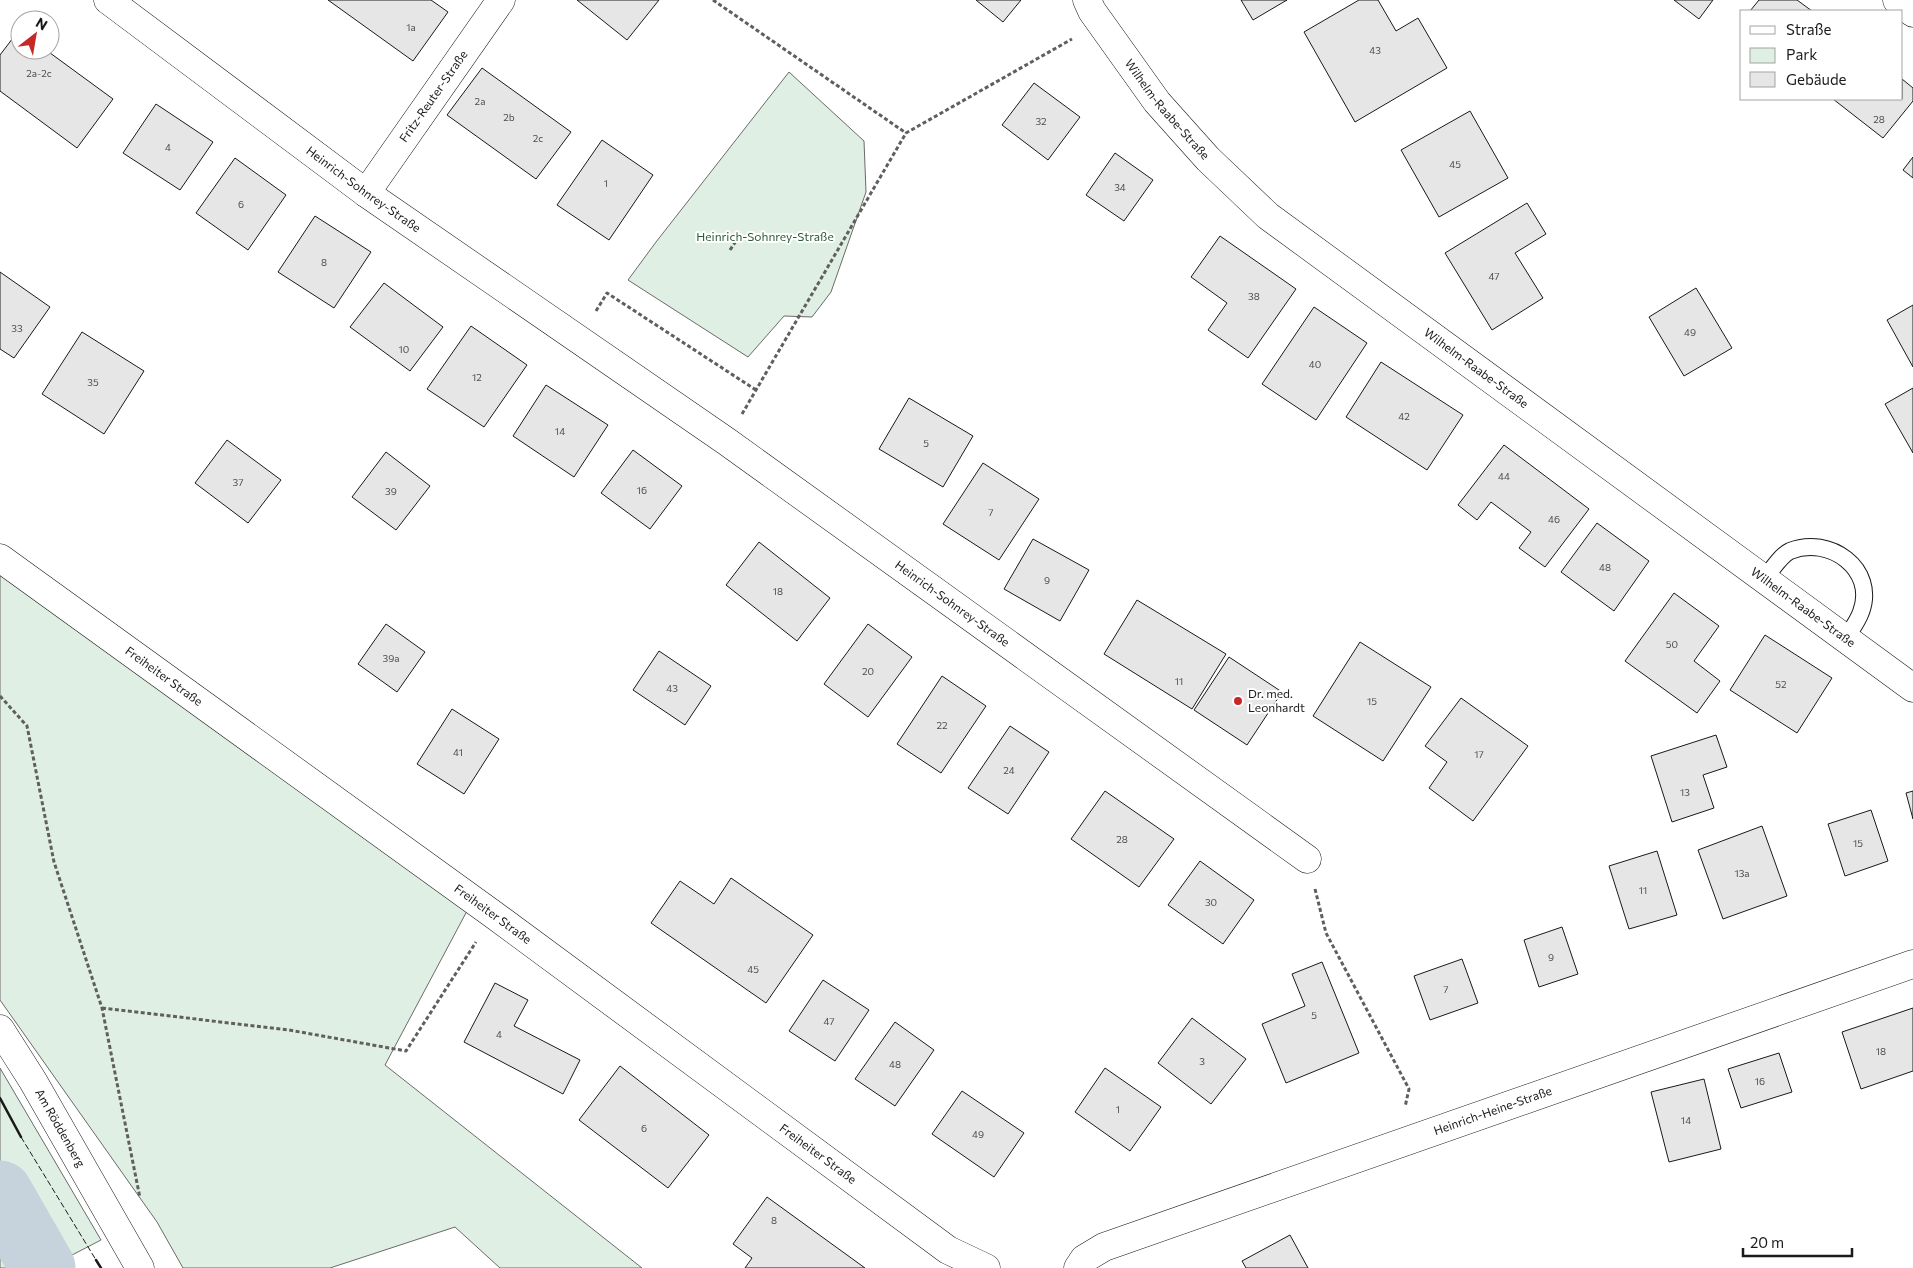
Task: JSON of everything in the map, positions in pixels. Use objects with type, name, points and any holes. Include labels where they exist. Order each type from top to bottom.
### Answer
[{"type":"street","name":"Heinrich-Sohnrey-Straße","points":[[108,0],[366,193],[726,441],[1307,859]]},
{"type":"street","name":"Fritz-Reuter-Straße","points":[[366,193],[501,0]]},
{"type":"street","points":[[1897,0],[1913,13]]},
{"type":"street","name":"Wilhelm-Raabe-Straße","points":[[1090,6],[1157,102],[1208,159],[1268,216],[1913,688]]},
{"type":"street","name":"Freiheiter Straße","points":[[0,558],[494,916],[948,1250],[986,1268]]},
{"type":"street","name":"Heinrich-Heine-Straße","points":[[1078,1268],[1084,1259],[1104,1247],[1913,964]]},
{"type":"street","name":"Am Röddenberg","points":[[0,1029],[34,1081],[140,1268]]},
{"type":"lane","points":[[1764,579],[1789,552],[1810,546],[1832,550],[1851,561],[1861,575],[1864,597],[1861,612],[1846,638]]},
{"type":"path","points":[[713,0],[906,133]]},
{"type":"path","points":[[726,441],[906,133],[1079,36],[1090,6]]},
{"type":"path","points":[[730,250],[736,241]]},
{"type":"path","points":[[607,292],[756,390]]},
{"type":"path","points":[[0,696],[27,726],[54,862],[102,1008],[143,1215],[120,1230]]},
{"type":"path","points":[[1316,896],[1326,933],[1409,1089],[1404,1107],[1417,1138]]},
{"type":"path","points":[[102,1008],[289,1030],[406,1051],[494,916]]},
{"type":"green space","name":"Heinrich-Sohnrey-Straße","points":[[789,72],[864,141],[866,192],[831,292],[812,317],[784,316],[748,357],[628,280]]},
{"type":"green space","points":[[0,571],[467,911],[385,1065],[642,1268],[500,1268],[455,1227],[330,1268],[183,1268],[157,1222],[0,1000]]},
{"type":"green space","points":[[0,1068],[101,1240],[47,1268],[0,1268]]},
{"type":"building","points":[[328,0],[431,0],[448,12],[413,61]]},
{"type":"building","points":[[577,0],[659,0],[627,40]]},
{"type":"building","points":[[976,0],[1021,0],[1003,22]]},
{"type":"building","points":[[1241,0],[1287,0],[1253,20]]},
{"type":"building","points":[[1359,0],[1378,0],[1396,31],[1418,18],[1447,68],[1355,122],[1304,32]]},
{"type":"building","points":[[1674,0],[1713,0],[1699,19]]},
{"type":"building","points":[[1759,0],[1797,0],[1811,10],[1751,10]]},
{"type":"building","points":[[10,42],[10,60],[60,60],[113,99],[77,148],[0,91],[0,55]]},
{"type":"building","points":[[482,68],[571,132],[536,179],[447,115]]},
{"type":"building","points":[[1903,80],[1913,88],[1913,101],[1883,138],[1834,100],[1903,100]]},
{"type":"building","points":[[1034,83],[1080,117],[1048,160],[1002,125]]},
{"type":"building","points":[[156,104],[213,142],[180,190],[123,153]]},
{"type":"building","points":[[1470,111],[1508,178],[1439,217],[1401,150]]},
{"type":"building","points":[[602,140],[653,175],[609,240],[557,205]]},
{"type":"building","points":[[1115,153],[1153,180],[1124,221],[1086,195]]},
{"type":"building","points":[[1913,157],[1913,178],[1903,170]]},
{"type":"building","points":[[235,158],[286,195],[248,250],[196,213]]},
{"type":"building","points":[[1527,203],[1546,234],[1515,253],[1543,298],[1492,330],[1445,253]]},
{"type":"building","points":[[315,216],[371,252],[334,308],[278,272]]},
{"type":"building","points":[[1220,236],[1296,289],[1248,358],[1208,330],[1227,303],[1191,277]]},
{"type":"building","points":[[0,272],[50,307],[14,358],[0,349]]},
{"type":"building","points":[[384,283],[443,327],[410,371],[350,327]]},
{"type":"building","points":[[1696,288],[1732,348],[1684,376],[1649,317]]},
{"type":"building","points":[[1913,305],[1913,367],[1887,320]]},
{"type":"building","points":[[1314,307],[1367,343],[1316,420],[1262,384]]},
{"type":"building","points":[[471,326],[527,365],[484,427],[427,389]]},
{"type":"building","points":[[82,332],[144,371],[104,434],[42,394]]},
{"type":"building","points":[[1381,362],[1463,415],[1427,470],[1346,417]]},
{"type":"building","points":[[546,385],[608,425],[574,477],[513,436]]},
{"type":"building","points":[[1913,388],[1913,453],[1885,404]]},
{"type":"building","points":[[909,398],[973,436],[943,487],[879,449]]},
{"type":"building","points":[[227,440],[281,480],[248,523],[195,483]]},
{"type":"building","points":[[1504,445],[1589,509],[1545,567],[1519,548],[1531,532],[1491,502],[1477,520],[1458,505]]},
{"type":"building","points":[[633,450],[682,486],[650,529],[601,493]]},
{"type":"building","points":[[386,452],[430,486],[396,530],[352,497]]},
{"type":"building","points":[[983,463],[1039,499],[999,560],[943,524]]},
{"type":"building","points":[[1597,523],[1649,561],[1614,611],[1561,572]]},
{"type":"building","points":[[1033,539],[1089,570],[1060,621],[1004,589]]},
{"type":"building","points":[[759,542],[830,598],[797,641],[726,585]]},
{"type":"building","points":[[1674,593],[1719,626],[1694,661],[1720,681],[1697,713],[1625,661]]},
{"type":"building","points":[[1137,600],[1226,654],[1192,709],[1104,654]]},
{"type":"building","points":[[386,624],[425,652],[397,692],[358,664]]},
{"type":"building","points":[[868,624],[912,657],[868,717],[824,684]]},
{"type":"building","points":[[1765,635],[1832,678],[1797,733],[1730,690]]},
{"type":"building","points":[[1360,642],[1431,687],[1383,761],[1313,716]]},
{"type":"building","points":[[659,651],[711,686],[685,725],[633,690]]},
{"type":"building","name":"Dr. med. Leonhardt","points":[[1229,657],[1282,692],[1247,745],[1194,710]]},
{"type":"building","points":[[942,676],[986,706],[941,773],[897,744]]},
{"type":"building","points":[[1461,698],[1528,746],[1473,821],[1429,788],[1447,762],[1425,746]]},
{"type":"building","points":[[452,709],[499,739],[464,794],[417,764]]},
{"type":"building","points":[[1010,726],[1049,752],[1008,814],[968,788]]},
{"type":"building","points":[[1716,735],[1727,767],[1703,775],[1714,808],[1672,822],[1651,756]]},
{"type":"building","points":[[1105,791],[1174,839],[1139,887],[1071,839]]},
{"type":"building","points":[[1913,791],[1913,819],[1906,793]]},
{"type":"building","points":[[1871,810],[1888,861],[1845,876],[1828,824]]},
{"type":"building","points":[[1762,826],[1787,896],[1723,919],[1698,850]]},
{"type":"building","points":[[1657,851],[1677,915],[1629,929],[1609,866]]},
{"type":"building","points":[[1200,861],[1254,900],[1223,944],[1168,905]]},
{"type":"building","points":[[731,878],[813,935],[766,1003],[651,923],[680,881],[714,904]]},
{"type":"building","points":[[1562,927],[1578,974],[1539,987],[1524,940]]},
{"type":"building","points":[[1462,959],[1478,1003],[1430,1020],[1414,976]]},
{"type":"building","points":[[1322,962],[1359,1053],[1286,1083],[1262,1024],[1305,1006],[1292,974]]},
{"type":"building","points":[[823,980],[869,1010],[835,1061],[789,1031]]},
{"type":"building","points":[[495,983],[528,1000],[514,1026],[580,1060],[563,1094],[464,1042]]},
{"type":"building","points":[[1913,1008],[1913,1071],[1861,1089],[1842,1032]]},
{"type":"building","points":[[1192,1018],[1246,1059],[1211,1104],[1158,1063]]},
{"type":"building","points":[[895,1022],[934,1050],[895,1106],[855,1079]]},
{"type":"building","points":[[1779,1053],[1792,1092],[1741,1108],[1728,1069]]},
{"type":"building","points":[[620,1066],[709,1135],[668,1188],[579,1120]]},
{"type":"building","points":[[1105,1068],[1161,1107],[1130,1151],[1075,1112]]},
{"type":"building","points":[[1704,1079],[1721,1149],[1669,1162],[1651,1092]]},
{"type":"building","points":[[962,1091],[1024,1133],[994,1177],[932,1134]]},
{"type":"building","points":[[767,1197],[865,1268],[745,1268],[752,1258],[733,1244]]},
{"type":"building","points":[[1290,1235],[1308,1268],[1246,1268],[1242,1261]]},
{"type":"waterway","points":[[0,1193],[43,1268]]},
{"type":"fence","points":[[21,1137],[96,1260]]},
{"type":"wall","points":[[0,1098],[21,1137]]},
{"type":"wall","points":[[96,1260],[101,1268]]},
{"type":"place","name":"Dr. med. Leonhardt","points":[[1238,701]]}]
